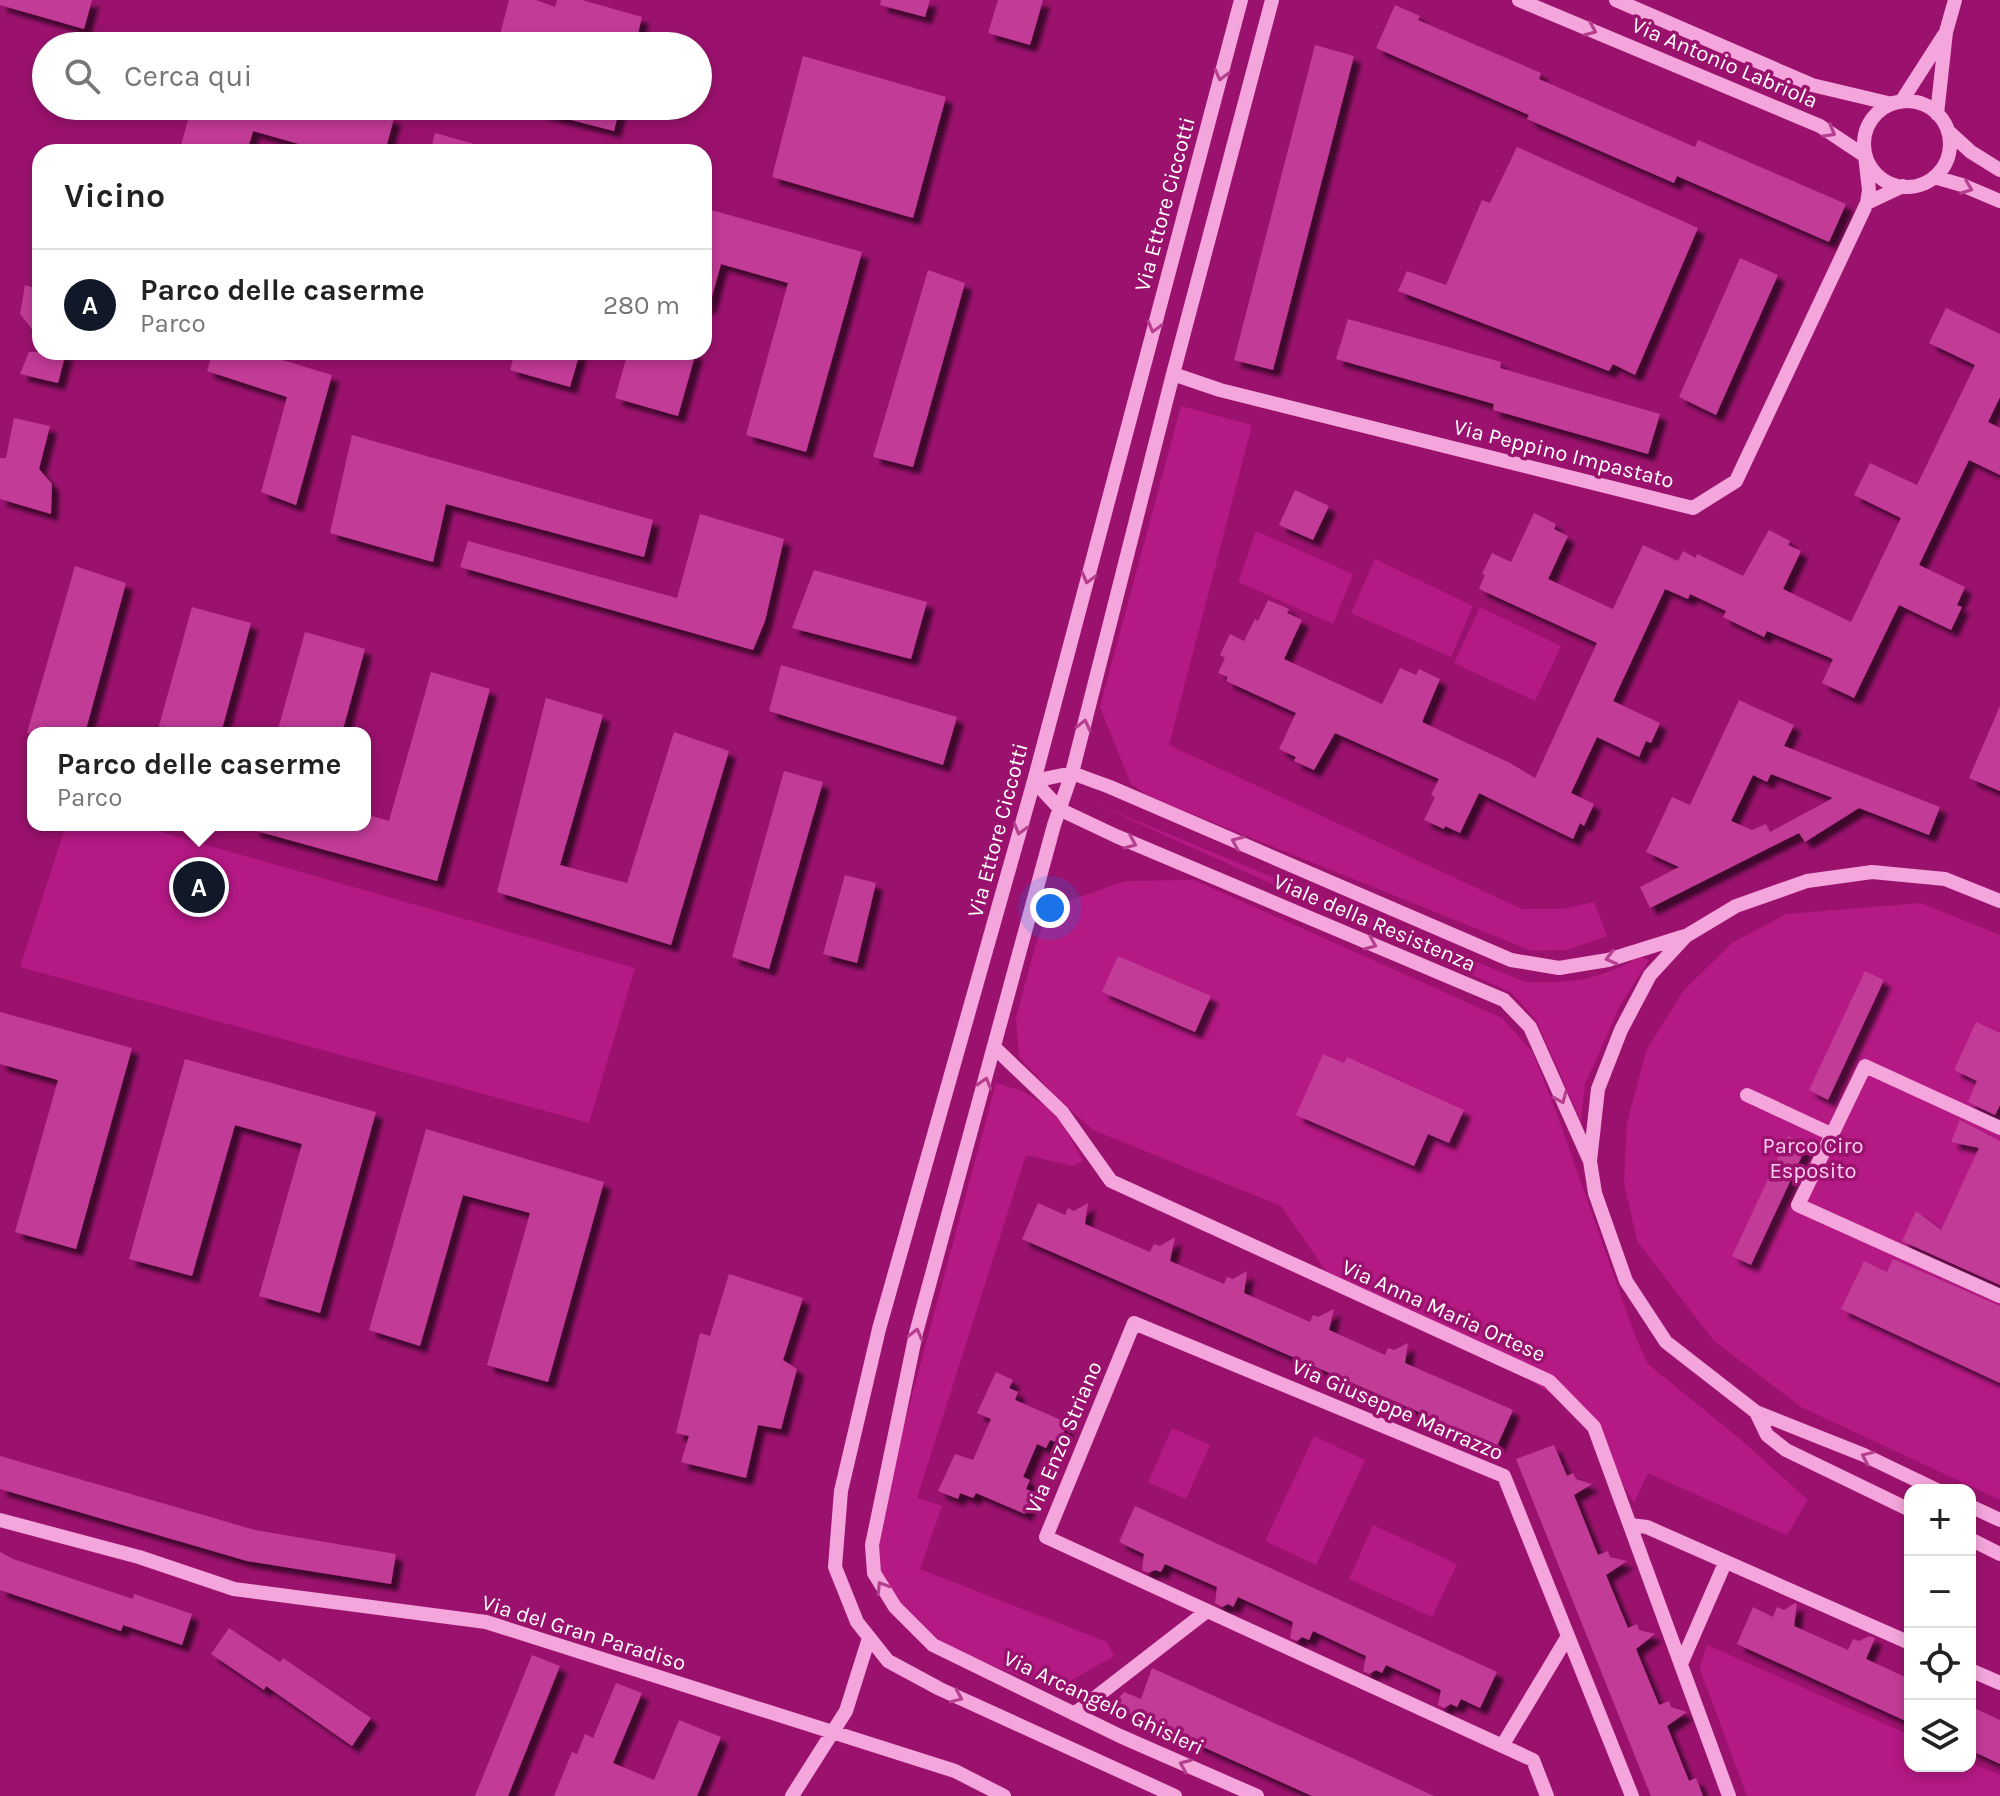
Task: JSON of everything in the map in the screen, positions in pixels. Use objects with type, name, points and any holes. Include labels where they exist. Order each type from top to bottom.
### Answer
[{"type":"street","name":"Via Ettore Ciccotti","points":[[1175,1796],[940,1689],[888,1661],[857,1622],[835,1567],[841,1491],[879,1329],[1034,781],[1241,0]]},
{"type":"street","points":[[995,1048],[1044,859],[1072,773],[1272,0]]},
{"type":"street","name":"Via Antonio Labriola","points":[[1519,0],[1820,126],[1865,156]]},
{"type":"street","name":"Via Antonio Labriola","points":[[1616,0],[1812,85],[1896,103]]},
{"type":"street","points":[[1937,114],[1946,32],[1955,0]]},
{"type":"street","points":[[1896,103],[1946,32]]},
{"type":"street","points":[[1903,186],[1885,181],[1873,171],[1865,156],[1863,141],[1869,122],[1878,112],[1896,103],[1918,103],[1937,114],[1948,131],[1971,152],[2000,170]]},
{"type":"street","points":[[1867,203],[1903,186],[1925,183],[1934,177],[1948,154],[1948,131]]},
{"type":"street","name":"Via Peppino Impastato","points":[[1173,374],[1220,390],[1693,508],[1736,481],[1867,203],[1869,190],[1865,156]]},
{"type":"street","points":[[1934,177],[2000,201]]},
{"type":"street","points":[[1034,781],[1072,773]]},
{"type":"street","name":"Viale della Resistenza","points":[[1072,773],[1511,960],[1559,968],[1608,960],[1686,936],[1736,906],[1807,881],[1872,872],[1945,879],[2000,901]]},
{"type":"street","points":[[1034,781],[1061,810]]},
{"type":"street","name":"Viale della Resistenza","points":[[1061,810],[1504,1000],[1530,1027],[1590,1161]]},
{"type":"street","name":"Viale della Resistenza","points":[[1686,936],[1650,975],[1621,1030],[1598,1089],[1590,1161],[1595,1193],[1626,1281],[1666,1342],[1756,1412],[1864,1455],[1924,1484]]},
{"type":"street","name":"Via Anna Maria Ortese","points":[[995,1048],[1062,1112],[1111,1181],[1549,1381],[1594,1427],[1729,1796]]},
{"type":"street","name":"Via Arcangelo Ghisleri","points":[[995,1048],[916,1333],[872,1545],[874,1573],[895,1607],[933,1645],[1074,1714],[1257,1796]]},
{"type":"street","points":[[2000,1128],[1865,1066],[1798,1205],[2000,1296]]},
{"type":"street","points":[[1747,1095],[1831,1134]]},
{"type":"street","name":"Via Enzo Striano","points":[[1134,1323],[1046,1537],[1533,1760],[1547,1796]]},
{"type":"street","name":"Via Giuseppe Marrazzo","points":[[1134,1323],[1504,1476],[1632,1796]]},
{"type":"street","name":"Viale della Resistenza","points":[[1756,1412],[1767,1435],[1786,1450],[1904,1507]]},
{"type":"street","points":[[1976,1509],[2000,1520]]},
{"type":"street","name":"Via del Gran Paradiso","points":[[0,1520],[139,1557],[234,1589],[486,1622],[955,1771],[1004,1796]]},
{"type":"street","points":[[1630,1525],[1647,1527],[1904,1640]]},
{"type":"street","points":[[1976,1542],[2000,1554]]},
{"type":"street","points":[[1681,1664],[1725,1563]]},
{"type":"street","points":[[1074,1714],[1207,1611]]},
{"type":"street","points":[[1502,1746],[1568,1636]]},
{"type":"street","points":[[792,1796],[846,1711],[869,1638]]},
{"type":"street","points":[[1976,1673],[2000,1683]]},
{"type":"green space","points":[[1181,406],[1252,425],[1169,745],[1522,909],[1563,909],[1594,902],[1607,936],[1567,950],[1532,951],[1150,797],[1131,784],[1100,707]]},
{"type":"green space","points":[[1256,531],[1353,574],[1333,624],[1238,582]]},
{"type":"green space","points":[[1375,559],[1473,606],[1451,657],[1351,613]]},
{"type":"green space","points":[[1480,607],[1561,646],[1535,701],[1454,663]]},
{"type":"green space","points":[[1094,803],[1525,982],[1584,979],[1640,957],[1649,960],[1621,1004],[1585,1084],[1581,1121],[1536,1020],[1512,993]]},
{"type":"green space","points":[[64,831],[158,831],[635,968],[589,1123],[20,967]]},
{"type":"green space","points":[[1194,880],[1502,1018],[1533,1053],[1648,1364],[1740,1439],[1808,1500],[1787,1535],[1648,1473],[1634,1503],[1580,1413],[1497,1358],[1335,1284],[1281,1206],[1093,1130],[1058,1099],[1019,1057],[1016,1018],[1049,908],[1125,881]]},
{"type":"green space","name":"Parco Ciro Esposito","points":[[1921,903],[2000,935],[2000,1500],[1976,1489],[1976,1484],[1966,1484],[1801,1407],[1714,1341],[1637,1241],[1624,1182],[1627,1123],[1646,1051],[1684,990],[1732,943],[1786,914]]},
{"type":"green space","points":[[996,1083],[1022,1091],[1057,1113],[1083,1161],[1073,1166],[1026,1155],[917,1498],[942,1506],[920,1569],[1107,1642],[1114,1656],[1054,1690],[921,1636],[890,1599],[872,1545]]},
{"type":"green space","points":[[1172,1428],[1210,1445],[1186,1499],[1148,1482]]},
{"type":"green space","points":[[1314,1436],[1365,1460],[1316,1565],[1265,1541]]},
{"type":"green space","points":[[1373,1525],[1457,1564],[1432,1617],[1349,1579]]},
{"type":"green space","points":[[1707,1645],[1904,1732],[1904,1772],[1976,1772],[1976,1765],[2000,1775],[2000,1796],[1747,1796],[1700,1666]]},
{"type":"building","points":[[0,0],[92,0],[84,29],[0,5]]},
{"type":"building","points":[[509,0],[536,0],[555,7],[557,0],[582,0],[642,17],[638,32],[501,32]]},
{"type":"building","points":[[881,0],[930,0],[925,17],[880,5]]},
{"type":"building","points":[[998,0],[1043,0],[1030,45],[988,33]]},
{"type":"building","points":[[1395,5],[1420,16],[1418,20],[1541,73],[1539,79],[1695,147],[1698,140],[1846,204],[1829,242],[1677,176],[1674,183],[1376,48]]},
{"type":"building","points":[[1315,45],[1354,56],[1273,370],[1234,360]]},
{"type":"building","points":[[803,56],[946,97],[913,218],[772,177]]},
{"type":"building","points":[[188,120],[393,120],[387,144],[299,144],[253,131],[249,144],[181,144]]},
{"type":"building","points":[[571,120],[617,120],[614,131]]},
{"type":"building","points":[[435,133],[474,144],[432,144]]},
{"type":"building","points":[[1517,147],[1698,228],[1635,375],[1613,364],[1609,371],[1398,291],[1407,271],[1446,285],[1482,200],[1490,203]]},
{"type":"building","points":[[712,210],[862,252],[806,452],[746,435],[788,283],[721,264],[712,296]]},
{"type":"building","points":[[1740,258],[1778,275],[1716,415],[1679,397]]},
{"type":"building","points":[[928,270],[965,283],[913,467],[873,457]]},
{"type":"building","points":[[25,285],[32,287],[32,330],[20,314]]},
{"type":"building","points":[[1946,308],[2000,334],[2000,397],[1988,422],[2000,428],[2000,475],[1969,460],[1919,565],[1965,587],[1957,605],[1962,607],[1951,630],[1899,605],[1854,698],[1822,683],[1833,659],[1767,631],[1764,637],[1723,617],[1726,611],[1690,594],[1688,599],[1665,589],[1613,701],[1660,723],[1651,743],[1646,741],[1639,757],[1597,737],[1571,793],[1594,804],[1584,826],[1580,823],[1573,839],[1479,793],[1460,833],[1445,826],[1444,829],[1424,820],[1435,797],[1431,795],[1439,779],[1335,733],[1314,770],[1294,761],[1296,757],[1279,749],[1296,713],[1226,681],[1228,677],[1218,673],[1225,658],[1220,655],[1230,634],[1244,641],[1268,600],[1289,609],[1287,613],[1302,620],[1284,659],[1382,704],[1400,668],[1416,675],[1419,669],[1440,679],[1422,722],[1535,778],[1597,643],[1479,589],[1492,553],[1511,562],[1534,513],[1556,524],[1554,529],[1568,536],[1548,579],[1613,609],[1643,545],[1678,561],[1683,551],[1696,558],[1697,554],[1743,576],[1769,530],[1801,551],[1783,589],[1851,622],[1901,518],[1854,495],[1870,463],[1917,485],[1975,365],[1929,343]]},
{"type":"building","points":[[1348,319],[1501,362],[1500,368],[1660,414],[1648,454],[1493,410],[1494,404],[1336,359]]},
{"type":"building","points":[[29,352],[32,352],[32,360],[64,360],[58,383],[20,374]]},
{"type":"building","points":[[210,360],[282,360],[332,375],[296,505],[261,492],[287,397],[207,371]]},
{"type":"building","points":[[513,360],[578,360],[570,387],[510,370]]},
{"type":"building","points":[[626,360],[694,360],[678,416],[615,398]]},
{"type":"building","points":[[14,418],[50,426],[39,469],[52,484],[51,514],[0,499],[0,458],[6,458]]},
{"type":"building","points":[[352,435],[653,520],[644,557],[446,504],[433,562],[330,533]]},
{"type":"building","points":[[1295,490],[1329,506],[1313,540],[1279,525]]},
{"type":"building","points":[[700,514],[784,539],[765,621],[753,650],[460,567],[468,541],[677,598]]},
{"type":"building","points":[[75,566],[126,583],[87,727],[29,727]]},
{"type":"building","points":[[814,570],[927,602],[911,659],[792,628]]},
{"type":"building","points":[[192,607],[251,623],[223,727],[159,727]]},
{"type":"building","points":[[305,632],[365,649],[344,727],[279,727]]},
{"type":"building","points":[[781,665],[957,717],[943,765],[769,711]]},
{"type":"building","points":[[431,672],[490,689],[437,881],[257,831],[371,831],[371,816],[389,821]]},
{"type":"building","points":[[546,698],[603,715],[560,865],[627,883],[674,732],[729,751],[671,945],[497,892]]},
{"type":"building","points":[[1739,700],[1794,725],[1784,746],[1940,807],[1929,835],[1859,808],[1805,842],[1799,833],[1650,908],[1640,887],[1679,867],[1646,852],[1672,797],[1690,805]],"holes":[[[1771,774],[1833,798],[1770,832],[1766,824],[1752,830],[1731,821],[1753,775],[1767,782]]]},
{"type":"building","points":[[2000,706],[2000,791],[1969,778]]},
{"type":"building","points":[[784,771],[823,782],[769,969],[732,957]]},
{"type":"building","points":[[845,875],[876,883],[857,963],[823,954]]},
{"type":"building","points":[[1118,956],[1211,996],[1195,1032],[1102,992]]},
{"type":"building","points":[[1865,971],[1884,980],[1828,1100],[1809,1090]]},
{"type":"building","points":[[0,1012],[132,1048],[76,1249],[15,1232],[58,1080],[0,1064]]},
{"type":"building","points":[[1976,1022],[2000,1033],[2000,1105],[1995,1115],[1968,1102],[1977,1081],[1954,1070]]},
{"type":"building","points":[[1323,1054],[1344,1063],[1347,1057],[1464,1110],[1449,1143],[1428,1134],[1414,1166],[1296,1115]]},
{"type":"building","points":[[185,1059],[376,1112],[320,1313],[259,1296],[302,1144],[235,1125],[192,1276],[129,1259]]},
{"type":"building","points":[[1960,1120],[2000,1141],[2000,1285],[1902,1241],[1916,1211],[1941,1230],[1979,1148],[1951,1142]]},
{"type":"building","points":[[426,1129],[604,1182],[548,1382],[487,1365],[530,1213],[463,1195],[420,1346],[369,1330]]},
{"type":"building","points":[[1788,1136],[1807,1145],[1751,1265],[1732,1256]]},
{"type":"building","points":[[1038,1203],[1065,1215],[1068,1208],[1074,1211],[1088,1203],[1085,1224],[1150,1252],[1154,1244],[1160,1246],[1175,1237],[1170,1261],[1224,1284],[1227,1277],[1233,1279],[1247,1271],[1244,1293],[1310,1322],[1313,1315],[1318,1317],[1334,1309],[1329,1330],[1385,1355],[1388,1348],[1394,1350],[1408,1343],[1405,1363],[1513,1410],[1497,1446],[1022,1239]]},
{"type":"building","points":[[1893,1259],[2000,1306],[2000,1383],[1841,1309],[1864,1261],[1887,1272]]},
{"type":"building","points":[[729,1274],[803,1298],[783,1360],[797,1369],[781,1429],[758,1425],[746,1478],[681,1462],[689,1436],[676,1433],[700,1333],[710,1336]]},
{"type":"building","points":[[996,1372],[1013,1380],[1009,1388],[1018,1392],[1015,1400],[1068,1423],[1059,1443],[1050,1440],[1046,1448],[1037,1444],[1023,1477],[1030,1480],[1026,1489],[1035,1493],[1025,1514],[976,1493],[973,1498],[960,1493],[958,1499],[938,1491],[955,1454],[973,1460],[991,1419],[977,1413]]},
{"type":"building","points":[[1554,1445],[1567,1476],[1573,1473],[1576,1479],[1592,1484],[1574,1495],[1598,1555],[1608,1551],[1610,1557],[1627,1561],[1606,1575],[1628,1628],[1637,1624],[1639,1630],[1655,1634],[1636,1649],[1659,1705],[1669,1701],[1671,1707],[1687,1712],[1667,1726],[1689,1781],[1696,1778],[1703,1796],[1651,1796],[1516,1459]]},
{"type":"building","points":[[0,1456],[255,1530],[396,1554],[391,1584],[247,1561],[0,1489]]},
{"type":"building","points":[[1135,1506],[1497,1672],[1480,1708],[1461,1699],[1457,1707],[1451,1704],[1444,1708],[1438,1705],[1441,1690],[1386,1665],[1382,1673],[1376,1670],[1369,1674],[1363,1671],[1366,1656],[1313,1631],[1309,1640],[1290,1638],[1293,1622],[1238,1597],[1233,1607],[1228,1604],[1222,1607],[1215,1603],[1217,1587],[1165,1564],[1161,1572],[1142,1570],[1144,1554],[1119,1542]]},
{"type":"building","points":[[0,1552],[133,1599],[134,1594],[192,1614],[182,1645],[123,1625],[121,1631],[0,1590]]},
{"type":"building","points":[[1797,1604],[1794,1626],[1848,1650],[1853,1639],[1875,1638],[1866,1659],[1904,1676],[1904,1720],[1737,1644],[1753,1607],[1773,1617],[1777,1607],[1784,1610]]},
{"type":"building","points":[[229,1628],[280,1662],[283,1658],[371,1718],[352,1746],[266,1686],[264,1690],[211,1654]]},
{"type":"building","points":[[532,1655],[560,1666],[508,1796],[475,1796]]},
{"type":"building","points":[[1152,1668],[1434,1796],[1312,1796],[1112,1706],[1124,1692],[1141,1699]]},
{"type":"building","points":[[616,1683],[642,1693],[613,1763],[654,1780],[679,1720],[721,1737],[697,1796],[554,1796],[572,1752],[577,1754],[585,1734],[593,1738]]},
{"type":"building","points":[[1976,1709],[2000,1720],[2000,1764],[1976,1753]]},
{"type":"place","name":"Parco delle caserme","points":[[199,887]]}]
